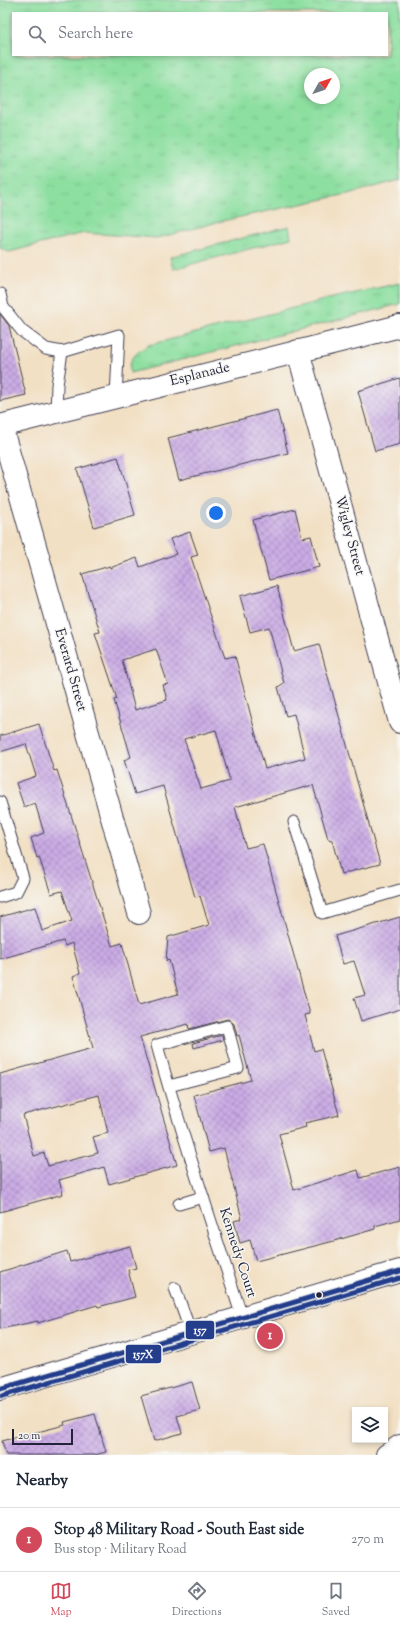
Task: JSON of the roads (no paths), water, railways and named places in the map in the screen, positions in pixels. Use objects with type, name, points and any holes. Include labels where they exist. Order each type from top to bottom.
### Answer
[{"type":"street","name":"Esplanade","points":[[0,426],[400,326]]},
{"type":"street","name":"Wigley Street","points":[[298,351],[400,722]]},
{"type":"street","name":"Everard Street","points":[[0,426],[139,913]]},
{"type":"street","points":[[0,1389],[400,1271]]},
{"type":"street","points":[[387,1455],[400,1446]]},
{"type":"lane","points":[[0,294],[3,308],[22,331],[46,349],[62,352],[119,335],[116,397]]},
{"type":"lane","points":[[56,413],[57,385],[62,352]]},
{"type":"lane","points":[[0,802],[23,878],[16,892],[0,897]]},
{"type":"lane","points":[[294,822],[322,913],[400,890]]},
{"type":"lane","name":"Kennedy Court","points":[[169,1086],[238,1068],[227,1026],[158,1044],[169,1086],[203,1197],[242,1317]]},
{"type":"lane","points":[[179,1204],[203,1197]]},
{"type":"lane","points":[[175,1288],[190,1333]]},
{"type":"place","name":"Stop 48 Military Road - South East side","points":[[270,1336]]}]
